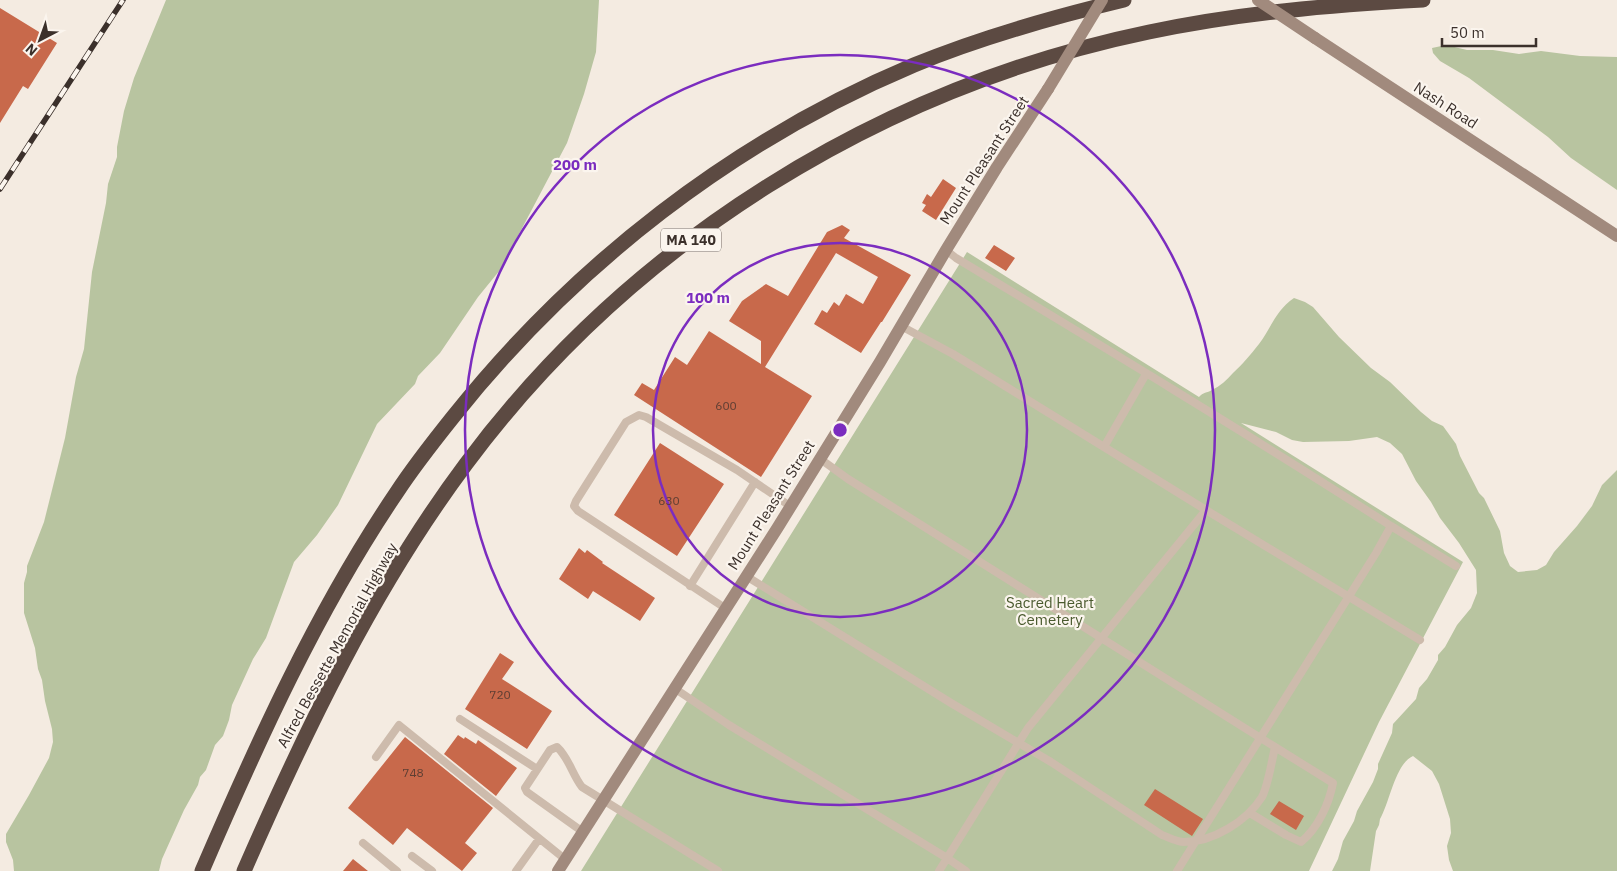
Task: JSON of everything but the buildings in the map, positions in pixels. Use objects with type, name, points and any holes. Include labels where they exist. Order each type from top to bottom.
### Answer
[{"type":"highway","name":"Alfred Bessette Memorial Highway","points":[[202,871],[289,680],[328,606],[380,517],[418,462],[480,384],[524,335],[565,294],[635,233],[700,183],[749,151],[832,104],[917,64],[978,41],[1028,25],[1124,0]]},
{"type":"highway","name":"Alfred Bessette Memorial Highway","points":[[244,871],[291,766],[345,660],[406,553],[446,492],[493,429],[556,358],[617,299],[696,235],[787,173],[854,136],[952,92],[1043,60],[1116,40],[1216,20],[1298,10],[1423,0]]},
{"type":"main road","name":"Mount Pleasant Street","points":[[558,871],[880,362],[946,250],[1102,0]]},
{"type":"main road","name":"Nash Road","points":[[1258,0],[1617,236]]},
{"type":"lane","points":[[946,250],[956,258],[1207,410],[1456,566]]},
{"type":"lane","points":[[901,326],[953,354],[1420,640]]},
{"type":"lane","points":[[1104,447],[1146,374]]},
{"type":"lane","points":[[725,608],[578,511],[574,506],[626,422],[639,415],[646,417],[737,470],[790,506]]},
{"type":"lane","points":[[819,458],[848,479],[1333,783],[1321,816],[1309,835],[1301,842],[1250,813]]},
{"type":"lane","points":[[690,586],[755,482]]},
{"type":"lane","points":[[939,871],[1028,728],[1206,510]]},
{"type":"lane","points":[[1177,871],[1391,526]]},
{"type":"lane","points":[[746,576],[1051,762],[1162,835],[1182,843],[1217,835],[1250,813],[1263,795],[1275,747]]},
{"type":"lane","points":[[674,688],[770,750],[948,858],[966,871]]},
{"type":"lane","points":[[460,719],[537,769]]},
{"type":"lane","points":[[376,757],[399,725],[566,860]]},
{"type":"lane","points":[[583,832],[527,792],[525,788],[550,750],[557,747],[564,754],[582,787],[718,871]]},
{"type":"lane","points":[[516,871],[539,839]]},
{"type":"lane","points":[[363,843],[397,871]]},
{"type":"lane","points":[[412,856],[432,871]]},
{"type":"green space","points":[[166,0],[599,0],[596,52],[567,143],[500,270],[478,297],[440,353],[418,376],[415,384],[377,424],[338,505],[317,535],[294,562],[266,638],[253,659],[232,705],[223,736],[215,745],[206,770],[200,777],[198,785],[184,810],[162,859],[159,871],[14,871],[13,860],[6,842],[6,834],[49,758],[53,742],[35,648],[24,613],[24,583],[27,566],[44,522],[65,438],[76,377],[84,349],[92,272],[108,184],[117,157],[117,147],[124,111],[134,78]]},
{"type":"green space","points":[[1446,45],[1467,50],[1493,50],[1519,54],[1541,51],[1580,56],[1617,57],[1617,190],[1571,158],[1548,137],[1469,78],[1440,61],[1433,53],[1432,48]]},
{"type":"green space","name":"Sacred Heart Cemetery","points":[[967,252],[1199,397],[1221,385],[1240,366],[1259,344],[1278,314],[1288,303],[1294,298],[1305,302],[1313,307],[1339,337],[1371,368],[1390,382],[1432,421],[1443,426],[1456,444],[1460,456],[1500,531],[1504,553],[1510,566],[1518,572],[1537,570],[1546,565],[1554,552],[1592,506],[1602,485],[1617,470],[1617,871],[1453,871],[1447,846],[1451,833],[1450,819],[1439,784],[1432,771],[1413,756],[1407,760],[1397,775],[1380,819],[1376,831],[1370,871],[1332,871],[1338,859],[1343,841],[1373,782],[1378,764],[1392,733],[1393,724],[1416,699],[1419,688],[1427,679],[1438,660],[1438,655],[1445,647],[1457,625],[1471,608],[1477,593],[1476,570],[1416,481],[1402,454],[1390,443],[1377,437],[1349,441],[1303,442],[1292,440],[1276,432],[1241,423],[1463,562],[1379,722],[1309,871],[581,871]]},
{"type":"railway","points":[[0,189],[123,0]]}]
